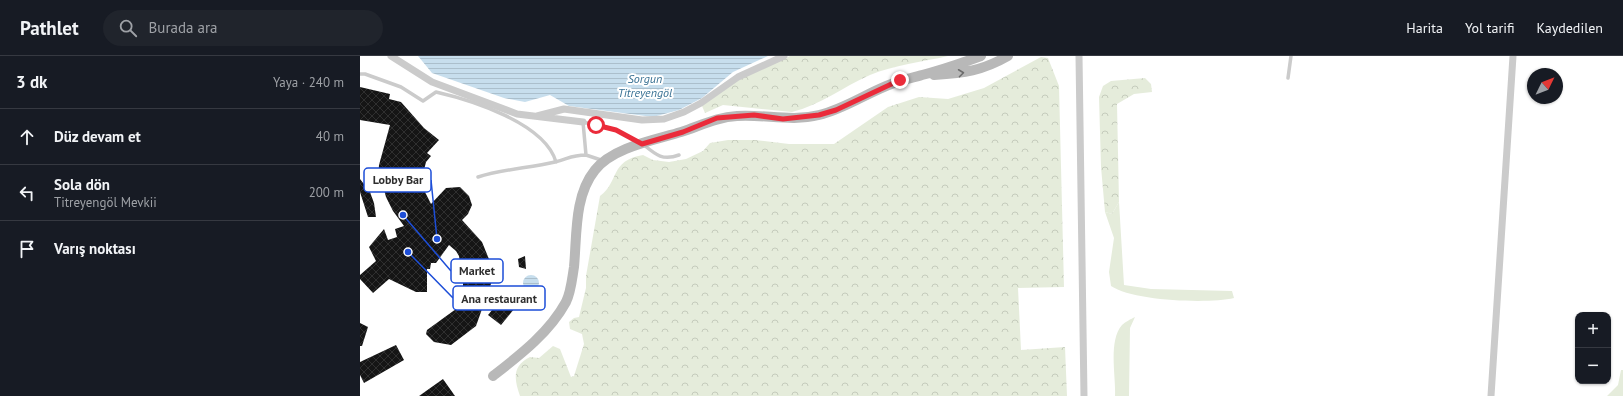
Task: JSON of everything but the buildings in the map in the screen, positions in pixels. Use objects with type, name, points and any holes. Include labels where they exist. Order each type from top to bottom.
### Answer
[{"type":"street","points":[[391,56],[432,82],[517,114],[582,122]]},
{"type":"street","points":[[537,116],[564,109],[642,120],[664,119],[684,112],[701,103],[738,77],[784,56]]},
{"type":"street","points":[[492,376],[542,334],[566,302],[573,277],[581,197],[587,181],[596,168],[604,161],[612,156],[642,144],[683,132],[717,118],[754,115],[783,119],[819,115],[836,110],[894,82],[922,75],[982,56]]},
{"type":"street","points":[[922,75],[962,74],[978,70],[1008,56]]},
{"type":"street","points":[[1080,56],[1084,396]]},
{"type":"street","points":[[1491,396],[1513,56]]},
{"type":"lane","points":[[1288,78],[1291,56]]},
{"type":"lane","points":[[360,74],[365,74],[401,87],[423,101],[436,92],[460,98],[493,110],[532,131],[547,144],[556,162]]},
{"type":"lane","points":[[586,155],[582,122],[616,130],[642,144],[661,158],[671,158],[679,155]]},
{"type":"lane","points":[[478,177],[494,172],[556,162],[573,155],[586,155],[604,161]]},
{"type":"green space","points":[[790,56],[948,56],[898,66],[870,75],[812,105],[792,112],[723,105],[705,113],[702,106],[741,78]]},
{"type":"green space","points":[[1041,57],[1048,58],[1059,86],[1064,287],[1018,288],[1021,350],[1065,347],[1067,396],[520,396],[516,384],[516,374],[520,364],[530,357],[539,358],[553,346],[560,349],[571,377],[574,376],[584,344],[582,334],[570,329],[569,322],[574,318],[579,317],[586,288],[586,276],[600,196],[610,184],[616,172],[625,162],[643,155],[653,160],[669,162],[686,159],[703,151],[710,143],[728,140],[755,140],[789,144],[834,144],[888,107],[919,97],[948,99],[984,88]]},
{"type":"green space","points":[[1145,78],[1151,84],[1152,92],[1134,94],[1117,104],[1119,202],[1112,214],[1105,212],[1101,167],[1099,97],[1103,86],[1111,81]]},
{"type":"green space","points":[[1119,202],[1124,285],[1151,289],[1232,291],[1234,298],[1207,301],[1171,300],[1136,295],[1111,286],[1109,272],[1114,238],[1105,212],[1112,214]]},
{"type":"green space","points":[[1135,317],[1130,328],[1129,396],[1115,396],[1115,340],[1122,325]]},
{"type":"green space","points":[[1621,370],[1623,370],[1623,396],[1607,396],[1618,385]]},
{"type":"water","name":"Sorgun Titreyengöl","points":[[418,56],[768,56],[733,72],[702,98],[679,110],[653,117],[569,106],[550,95],[525,102],[504,98],[432,73]]},
{"type":"water","points":[[531,275],[537,277],[539,283],[537,289],[531,291],[525,289],[523,283],[525,277]]},
{"type":"place","name":"Market","points":[[403,215]]},
{"type":"place","name":"Lobby Bar","points":[[437,239]]},
{"type":"place","name":"Ana restaurant","points":[[408,252]]},
{"type":"route","points":[[596,125],[616,130],[642,144],[683,132],[717,118],[754,115],[783,119],[819,115],[836,110],[867,94],[900,80]]}]
